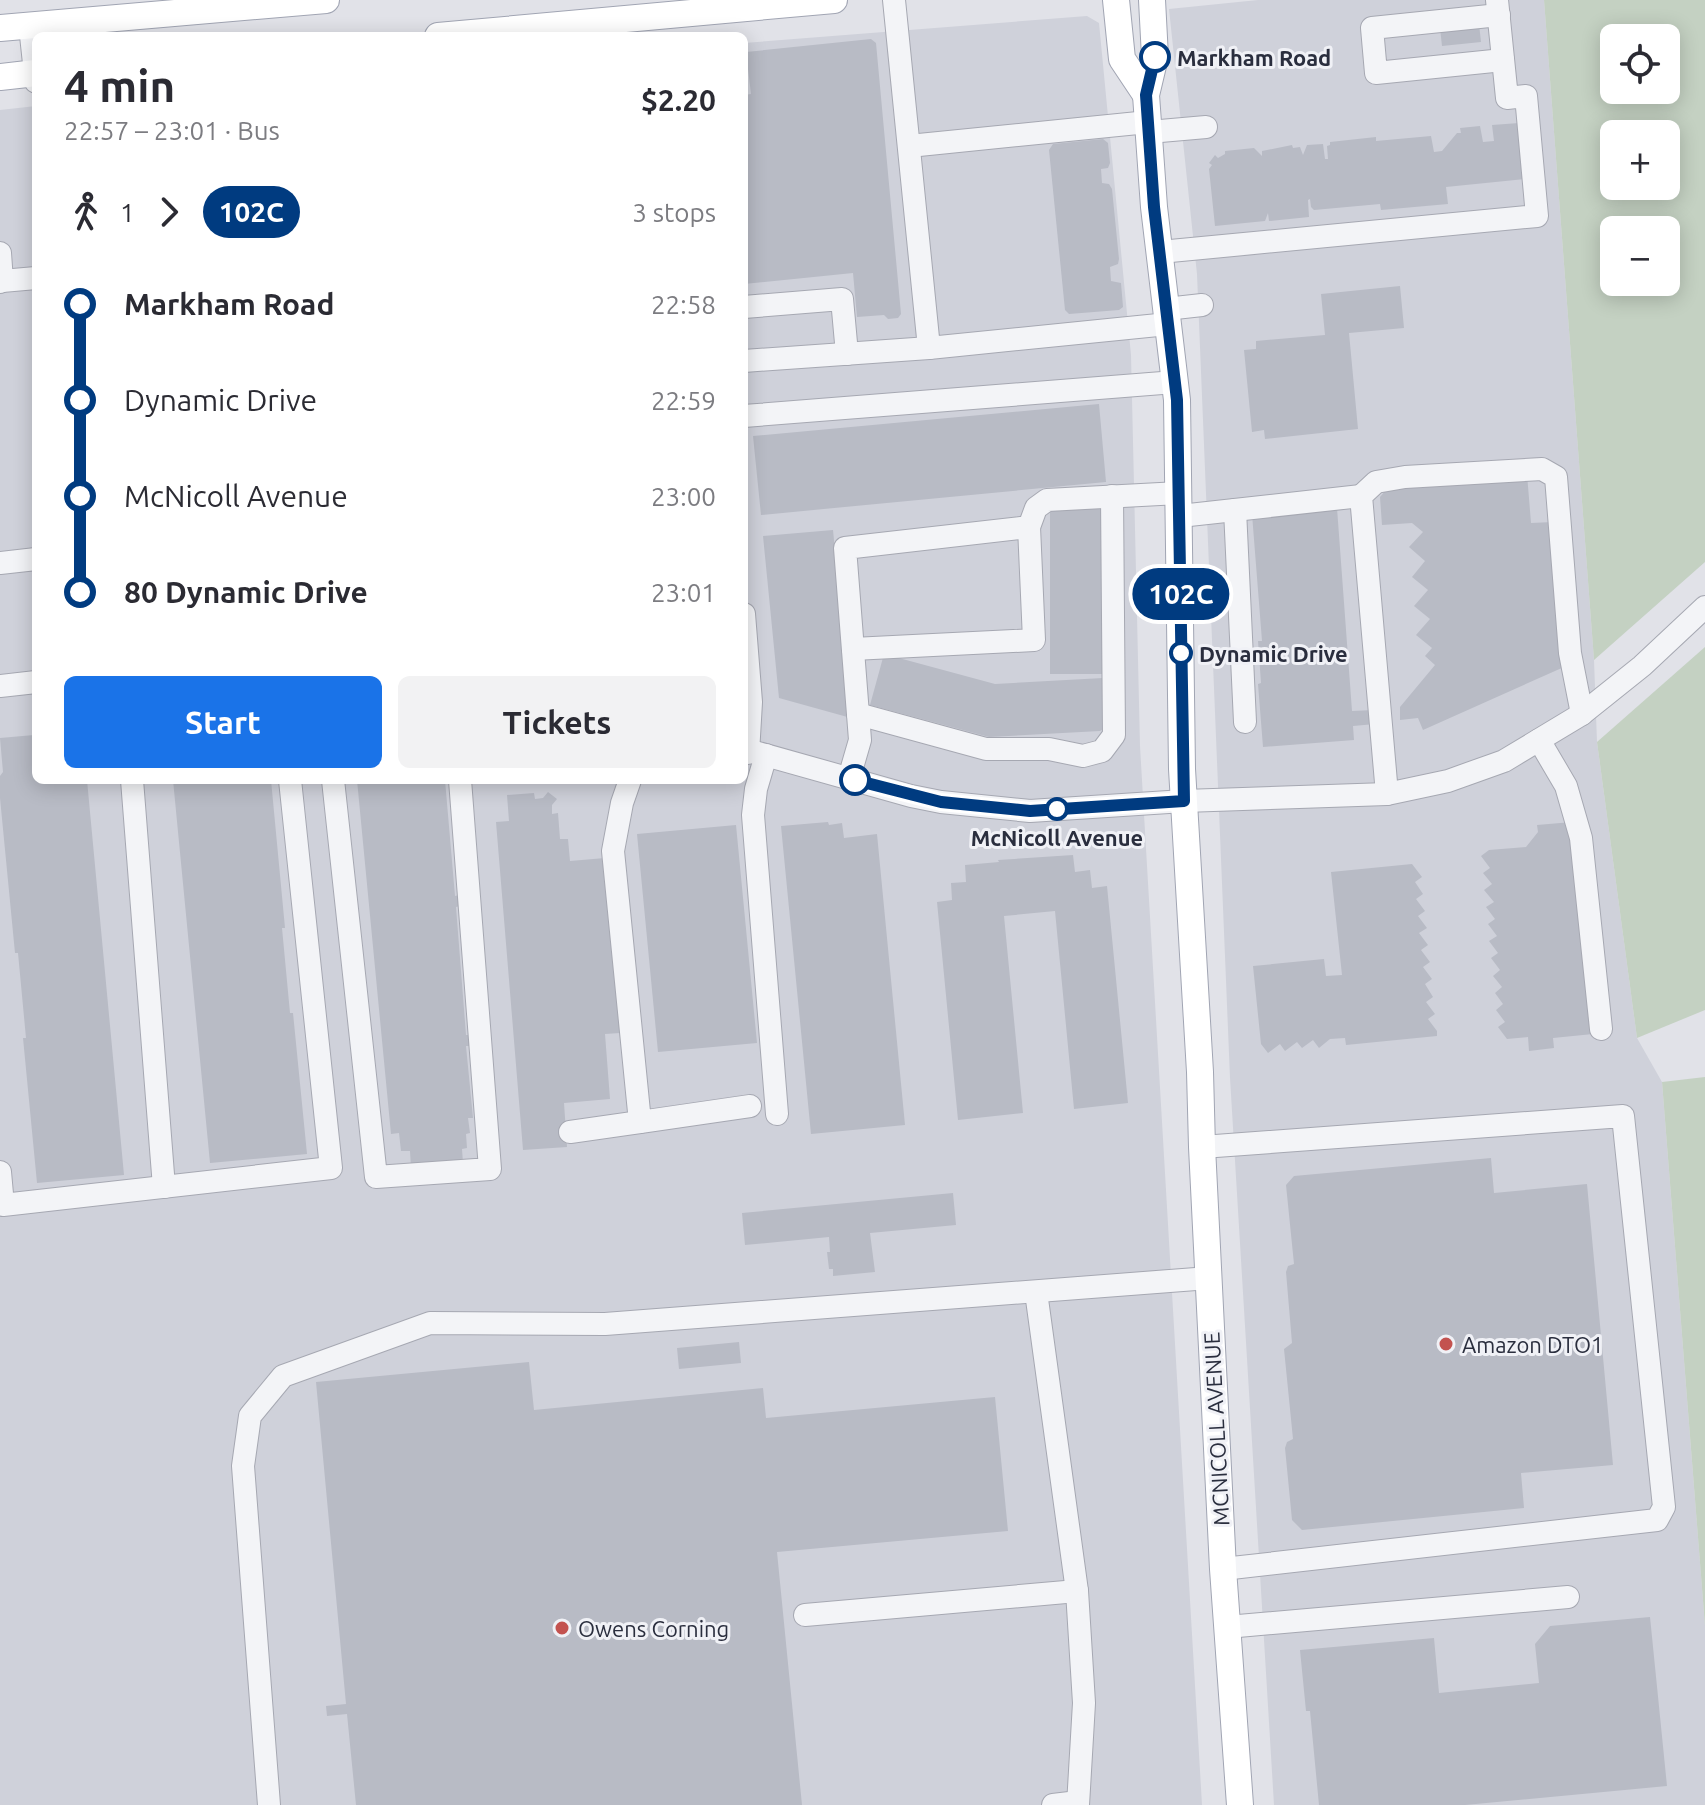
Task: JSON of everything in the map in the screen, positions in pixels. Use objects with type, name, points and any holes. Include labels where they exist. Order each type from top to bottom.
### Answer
[{"type":"main road","points":[[0,28],[326,0]]},
{"type":"main road","points":[[482,32],[834,0]]},
{"type":"main road","name":"MCNICOLL AVENUE","points":[[1116,0],[1122,59],[1146,95]]},
{"type":"main road","name":"MCNICOLL AVENUE","points":[[1152,0],[1155,57],[1146,95],[1175,382],[1184,801],[1223,1569],[1240,1805]]},
{"type":"main road","points":[[0,77],[32,76]]},
{"type":"street","points":[[894,0],[929,348]]},
{"type":"street","points":[[1160,252],[1537,216],[1526,96],[1507,98],[1498,8],[1372,28],[1376,73],[1503,60]]},
{"type":"street","points":[[30,26],[32,46]]},
{"type":"street","points":[[909,146],[1148,127],[1206,127]]},
{"type":"street","points":[[0,253],[1,282],[32,278]]},
{"type":"street","points":[[748,307],[842,299],[847,354]]},
{"type":"street","points":[[748,361],[929,348],[1167,316],[1202,305]]},
{"type":"street","points":[[748,416],[1175,382]]},
{"type":"street","points":[[853,649],[1034,640],[1029,527],[1036,508],[1047,500],[1112,496],[1235,510],[1361,496],[1376,482],[1405,477],[1542,469],[1556,477],[1570,653],[1582,714]]},
{"type":"street","points":[[858,714],[986,749],[1049,749],[1083,756],[1102,751],[1114,735],[1112,496]]},
{"type":"street","points":[[1361,496],[1387,794]]},
{"type":"street","points":[[1235,510],[1245,722]]},
{"type":"street","points":[[849,778],[860,740],[845,548],[1029,527]]},
{"type":"street","points":[[0,563],[32,559]]},
{"type":"street","points":[[752,752],[941,802],[1030,811],[1184,801],[1387,794],[1448,781],[1504,761],[1582,714],[1642,666],[1705,607]]},
{"type":"street","points":[[748,664],[753,815],[777,1114]]},
{"type":"street","points":[[0,686],[32,682]]},
{"type":"street","points":[[1539,740],[1566,786],[1581,838],[1601,1029]]},
{"type":"street","points":[[132,784],[164,1187]]},
{"type":"street","points":[[0,1172],[2,1205],[331,1168],[290,784]]},
{"type":"street","points":[[333,784],[376,1177],[490,1169],[460,784]]},
{"type":"street","points":[[629,784],[613,851],[640,1122]]},
{"type":"street","points":[[570,1132],[750,1106]]},
{"type":"street","points":[[1202,1147],[1623,1116],[1664,1507],[1657,1520],[1223,1569]]},
{"type":"street","points":[[269,1805],[243,1466],[250,1416],[283,1376],[430,1323],[605,1324],[1209,1278]]},
{"type":"street","points":[[1036,1292],[1077,1591],[1084,1703],[1078,1804],[1053,1805]]},
{"type":"street","points":[[805,1615],[1077,1591]]},
{"type":"street","points":[[1227,1627],[1568,1597]]},
{"type":"shaded area","points":[[1258,0],[1544,0],[1594,660],[1597,742],[1637,1038],[1662,1082],[1705,1626],[1705,1805],[1274,1805],[1230,1078],[1197,274],[1169,9]]},
{"type":"shaded area","points":[[1087,16],[1099,23],[1131,355],[1140,746],[1202,1805],[0,1805],[0,110],[32,106],[32,784],[748,784],[748,43]]},
{"type":"green space","points":[[1544,0],[1705,0],[1705,562],[1594,660]]},
{"type":"green space","points":[[1705,647],[1705,1010],[1637,1038],[1597,742]]},
{"type":"green space","points":[[1705,1077],[1705,1626],[1662,1082]]},
{"type":"building","points":[[1479,24],[1481,42],[1442,46],[1440,28]]},
{"type":"building","points":[[871,39],[876,43],[901,314],[898,318],[888,319],[884,315],[857,317],[853,273],[748,284],[748,94],[751,94],[748,52]]},
{"type":"building","points":[[1519,123],[1525,179],[1446,187],[1448,204],[1381,210],[1380,204],[1314,210],[1310,199],[1309,217],[1269,221],[1268,213],[1265,221],[1215,226],[1209,169],[1212,165],[1209,163],[1215,155],[1218,158],[1225,151],[1254,148],[1262,156],[1262,151],[1292,145],[1293,148],[1300,147],[1303,155],[1307,145],[1323,144],[1325,159],[1328,159],[1327,146],[1330,142],[1431,136],[1434,152],[1442,151],[1457,133],[1461,133],[1460,128],[1480,126],[1483,142],[1494,141],[1492,125]]},
{"type":"building","points":[[1103,139],[1108,143],[1110,163],[1108,168],[1101,169],[1102,183],[1109,184],[1112,189],[1119,259],[1118,264],[1110,267],[1111,281],[1121,283],[1123,307],[1119,310],[1069,314],[1065,310],[1049,150],[1053,144]]},
{"type":"building","points":[[1400,286],[1404,328],[1349,333],[1358,429],[1265,439],[1264,430],[1252,432],[1244,350],[1256,349],[1256,341],[1325,335],[1321,294]]},
{"type":"building","points":[[1099,404],[1106,482],[761,515],[753,436]]},
{"type":"building","points":[[1527,474],[1531,523],[1553,522],[1564,667],[1423,730],[1418,718],[1400,720],[1400,707],[1435,665],[1425,656],[1432,648],[1416,635],[1430,619],[1414,606],[1428,590],[1412,577],[1425,561],[1409,547],[1423,532],[1412,523],[1382,525],[1380,497],[1390,485]]},
{"type":"building","points":[[1337,508],[1352,711],[1374,710],[1375,724],[1353,726],[1354,740],[1263,747],[1258,684],[1261,683],[1258,641],[1262,641],[1252,514]]},
{"type":"building","points":[[1050,509],[1103,509],[1103,674],[1050,674]]},
{"type":"building","points":[[833,530],[851,718],[779,698],[763,536]]},
{"type":"building","points":[[884,654],[995,684],[1103,678],[1104,729],[989,737],[870,705]]},
{"type":"building","points":[[32,735],[32,784],[87,784],[124,1175],[37,1183],[18,953],[15,953],[0,798],[0,776],[3,772],[0,738]]},
{"type":"building","points":[[173,784],[271,784],[290,1013],[293,1013],[307,1154],[210,1163]]},
{"type":"building","points":[[357,784],[445,784],[455,896],[459,895],[460,906],[456,907],[466,1035],[470,1035],[471,1046],[466,1046],[473,1118],[468,1118],[470,1133],[466,1134],[467,1148],[462,1149],[463,1163],[411,1168],[410,1151],[401,1151],[399,1133],[391,1134]]},
{"type":"building","points":[[548,792],[557,799],[552,805],[552,814],[558,813],[560,839],[568,839],[570,861],[605,858],[620,1033],[605,1034],[610,1099],[564,1103],[567,1147],[523,1150],[496,822],[509,821],[507,795],[534,793],[535,799],[543,798]]},
{"type":"building","points":[[828,822],[829,825],[842,823],[844,838],[877,834],[905,1125],[811,1134],[781,826]]},
{"type":"building","points":[[1572,822],[1593,1034],[1553,1038],[1554,1048],[1529,1051],[1528,1037],[1507,1039],[1498,1027],[1505,1022],[1496,1010],[1503,1004],[1495,993],[1502,987],[1493,976],[1500,970],[1491,958],[1498,953],[1489,941],[1497,936],[1488,924],[1495,919],[1486,907],[1494,902],[1484,890],[1492,884],[1483,873],[1490,868],[1481,856],[1489,850],[1526,847],[1538,832],[1537,825]]},
{"type":"building","points":[[736,825],[757,1043],[658,1052],[637,834]]},
{"type":"building","points":[[1073,855],[1075,872],[1090,870],[1092,888],[1107,886],[1128,1103],[1074,1109],[1055,911],[1004,916],[1023,1113],[958,1120],[937,902],[952,900],[951,883],[966,882],[965,865]]},
{"type":"building","points":[[1412,864],[1422,877],[1415,882],[1423,894],[1416,899],[1425,911],[1418,916],[1427,928],[1419,933],[1428,945],[1421,950],[1430,962],[1423,967],[1432,979],[1425,984],[1433,997],[1426,1002],[1435,1014],[1428,1019],[1437,1036],[1346,1045],[1345,1038],[1330,1039],[1319,1048],[1313,1040],[1302,1048],[1297,1042],[1285,1051],[1280,1044],[1268,1053],[1261,1044],[1253,966],[1324,959],[1326,976],[1342,975],[1331,872]]},
{"type":"building","name":"Amazon DTO1","points":[[1491,1158],[1494,1193],[1587,1184],[1613,1465],[1521,1473],[1524,1508],[1302,1530],[1292,1520],[1285,1448],[1287,1442],[1293,1439],[1284,1349],[1292,1343],[1286,1272],[1288,1266],[1294,1264],[1286,1185],[1294,1176]]},
{"type":"building","points":[[953,1193],[956,1225],[870,1233],[875,1272],[833,1276],[827,1252],[830,1252],[829,1237],[745,1245],[742,1213]]},
{"type":"building","points":[[739,1342],[741,1363],[679,1369],[677,1348]]},
{"type":"building","name":"Owens Corning","points":[[529,1362],[534,1410],[763,1388],[766,1418],[995,1397],[1008,1531],[777,1552],[802,1805],[356,1805],[347,1714],[327,1716],[326,1706],[346,1704],[316,1382]]},
{"type":"building","points":[[1650,1617],[1667,1786],[1465,1805],[1319,1805],[1310,1711],[1306,1711],[1300,1650],[1434,1638],[1439,1693],[1539,1683],[1535,1644],[1550,1626]]},
{"type":"bus line","name":"102C","points":[[855,780],[941,802],[1030,811],[1184,801],[1177,400],[1154,207],[1146,95],[1155,57]]},
{"type":"place","name":"Markham Road","points":[[1155,57]]},
{"type":"place","name":"Dynamic Drive","points":[[1181,653]]},
{"type":"place","name":"McNicoll Avenue","points":[[1057,809]]},
{"type":"place","name":"Amazon DTO1","points":[[1446,1344]]},
{"type":"place","name":"Owens Corning","points":[[562,1628]]}]
